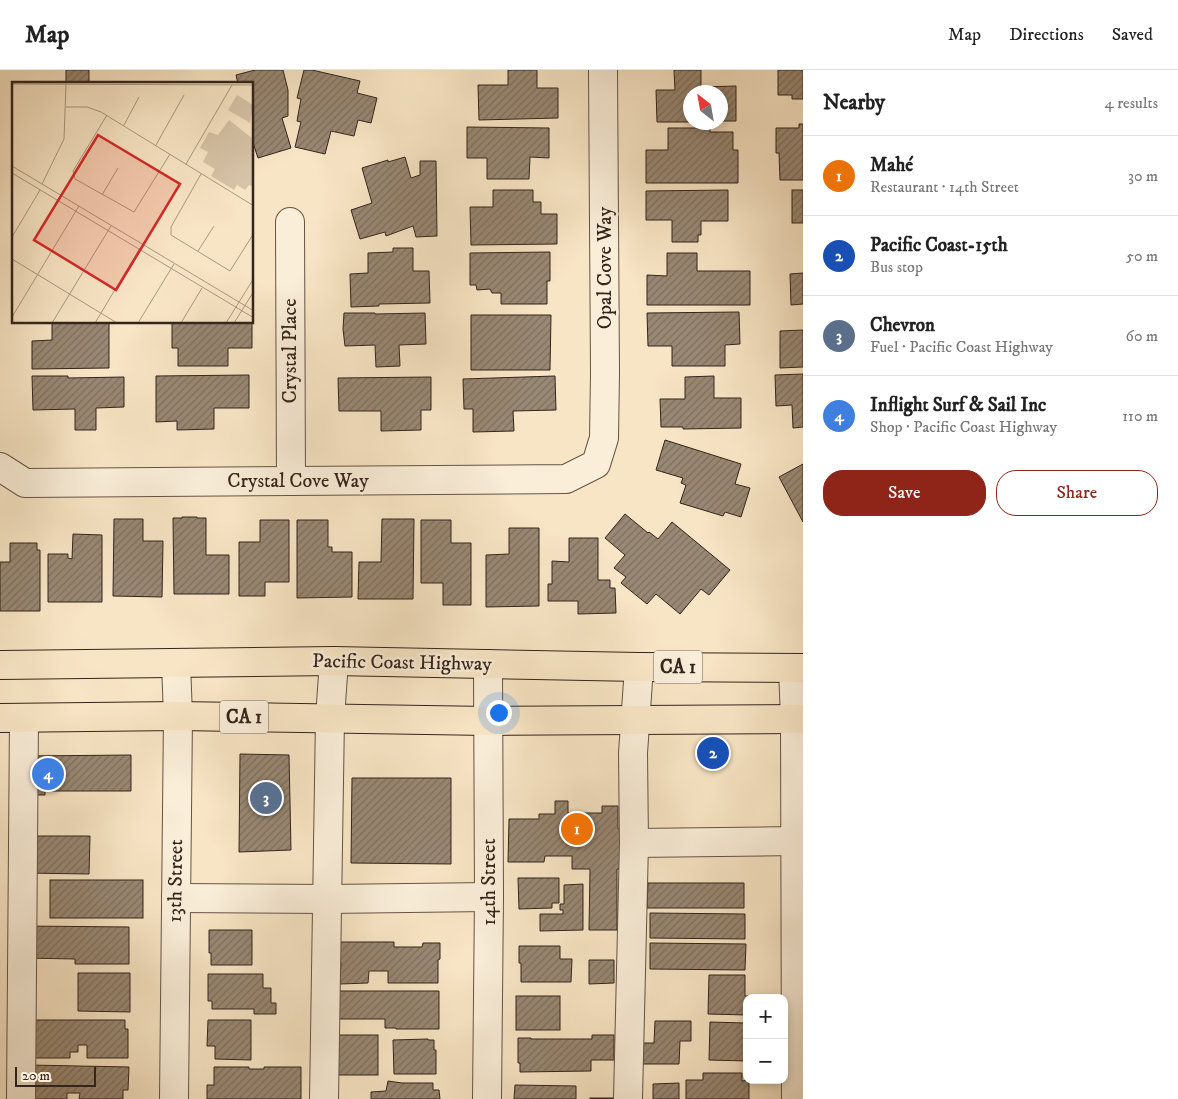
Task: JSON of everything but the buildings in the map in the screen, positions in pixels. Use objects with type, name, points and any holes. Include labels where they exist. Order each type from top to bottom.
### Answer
[{"type":"highway","name":"Pacific Coast Highway","points":[[0,665],[334,661],[798,668]]},
{"type":"highway","name":"CA 1","points":[[12,718],[178,716],[488,721],[799,719]]},
{"type":"street","name":"Opal Cove Way","points":[[596,464],[604,438],[605,382],[603,70]]},
{"type":"street","name":"Crystal Place","points":[[290,222],[291,481]]},
{"type":"street","name":"Crystal Cove Way","points":[[0,467],[25,483],[566,479],[596,464]]},
{"type":"street","points":[[324,1099],[330,718],[334,661]]},
{"type":"street","name":"13th Street","points":[[174,1099],[178,716],[176,663]]},
{"type":"street","name":"14th Street","points":[[487,1099],[489,897],[488,664]]},
{"type":"street","points":[[628,1099],[634,843],[633,753],[639,667]]},
{"type":"street","points":[[796,1099],[795,841],[799,719],[798,668]]},
{"type":"street","points":[[12,718],[21,1099]]},
{"type":"street","points":[[634,843],[795,841]]},
{"type":"street","points":[[176,898],[489,897]]},
{"type":"place","name":"Pacific Coast-15th","points":[[713,753]]},
{"type":"place","name":"Inflight Surf & Sail Inc","points":[[48,774]]},
{"type":"place","name":"Chevron","points":[[266,798]]},
{"type":"place","name":"Mahé","points":[[577,829]]}]
